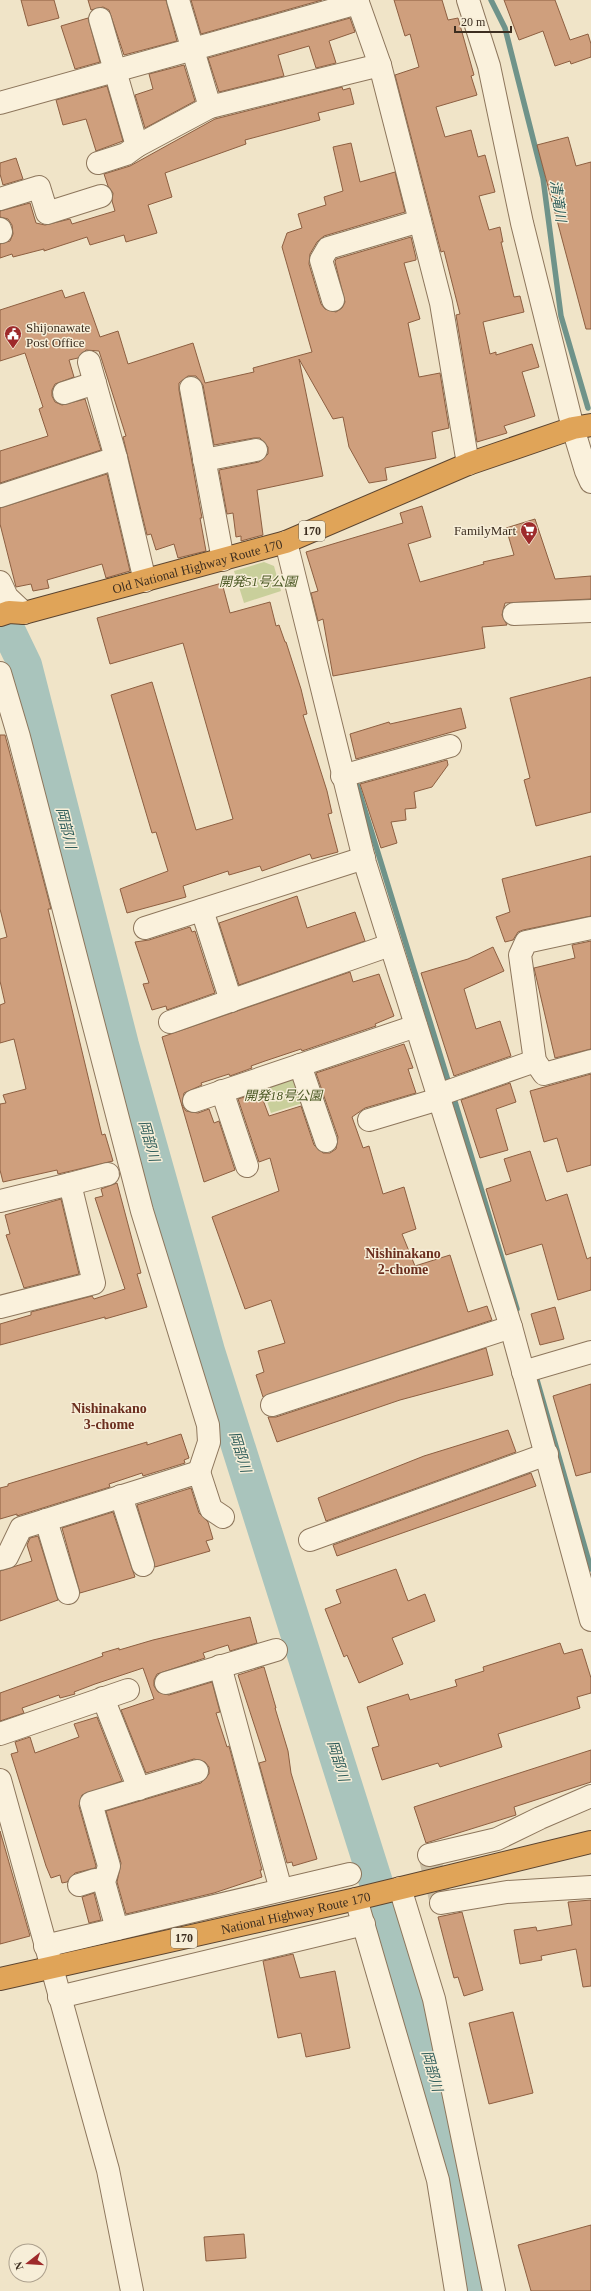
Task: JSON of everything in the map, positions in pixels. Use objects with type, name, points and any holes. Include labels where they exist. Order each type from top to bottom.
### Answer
[{"type":"highway","name":"Old National Highway Route 170","points":[[0,615],[9,612],[24,613],[286,542],[468,464],[582,426]]},
{"type":"highway","name":"National Highway Route 170","points":[[0,1979],[362,1897],[591,1842]]},
{"type":"street","points":[[178,0],[210,107]]},
{"type":"street","points":[[468,0],[488,66],[522,223],[582,426],[586,471],[591,482]]},
{"type":"street","points":[[0,103],[193,50],[358,2],[380,65],[441,303],[468,464]]},
{"type":"street","points":[[100,19],[114,72],[137,146]]},
{"type":"street","points":[[98,164],[126,154],[137,146],[210,107],[380,65]]},
{"type":"street","points":[[0,199],[39,187],[47,213],[102,196]]},
{"type":"street","points":[[333,300],[321,260],[328,248],[420,221]]},
{"type":"street","points":[[89,362],[116,458],[145,581]]},
{"type":"street","points":[[64,393],[95,383]]},
{"type":"street","points":[[190,388],[223,560]]},
{"type":"street","points":[[204,460],[256,450]]},
{"type":"street","points":[[0,496],[116,458]]},
{"type":"street","points":[[286,542],[350,774],[364,858],[416,1026],[445,1093],[547,1454],[591,1620]]},
{"type":"street","points":[[0,582],[7,597],[24,613]]},
{"type":"street","points":[[514,614],[591,611]]},
{"type":"street","points":[[0,673],[19,737],[142,1211],[208,1425],[209,1442],[199,1472],[211,1509],[223,1517]]},
{"type":"street","points":[[350,774],[450,746]]},
{"type":"street","points":[[145,928],[364,858]]},
{"type":"street","points":[[202,910],[230,1001]]},
{"type":"street","points":[[591,928],[526,942],[520,955],[535,1061],[544,1074],[591,1062]]},
{"type":"street","points":[[170,1022],[390,944]]},
{"type":"street","points":[[194,1101],[416,1026]]},
{"type":"street","points":[[369,1120],[535,1061]]},
{"type":"street","points":[[300,1065],[326,1141]]},
{"type":"street","points":[[222,1092],[247,1166]]},
{"type":"street","points":[[0,1201],[108,1174]]},
{"type":"street","points":[[1,1304],[94,1283],[70,1184]]},
{"type":"street","points":[[272,1405],[511,1327]]},
{"type":"street","points":[[524,1372],[591,1352]]},
{"type":"street","points":[[310,1540],[547,1454]]},
{"type":"street","points":[[0,1559],[7,1557],[21,1528],[199,1472]]},
{"type":"street","points":[[121,1496],[143,1565]]},
{"type":"street","points":[[46,1520],[68,1592]]},
{"type":"street","points":[[166,1683],[276,1650]]},
{"type":"street","points":[[220,1666],[281,1890]]},
{"type":"street","points":[[0,1734],[128,1690]]},
{"type":"street","points":[[103,1698],[139,1789]]},
{"type":"street","points":[[117,1929],[104,1882],[109,1866],[91,1803],[197,1771]]},
{"type":"street","points":[[0,1780],[50,1968],[108,2170],[132,2291]]},
{"type":"street","points":[[429,1855],[497,1839],[540,1818],[591,1796]]},
{"type":"street","points":[[44,1946],[350,1874]]},
{"type":"street","points":[[79,1885],[95,1880],[104,1882]]},
{"type":"street","points":[[441,1903],[507,1892],[591,1887]]},
{"type":"street","points":[[396,1888],[434,1999],[494,2291]]},
{"type":"street","points":[[362,1897],[364,1924],[438,2180],[456,2291]]},
{"type":"street","points":[[59,1997],[364,1924]]},
{"type":"green space","name":"開発51号公園","points":[[264,562],[274,566],[281,591],[244,603],[234,571]]},
{"type":"green space","name":"開発18号公園","points":[[295,1076],[303,1103],[271,1113],[262,1087]]},
{"type":"building","points":[[21,0],[54,0],[59,18],[28,26]]},
{"type":"building","points":[[88,0],[166,0],[177,41],[124,55],[109,10],[103,7],[91,10]]},
{"type":"building","points":[[191,0],[322,0],[201,34]]},
{"type":"building","points":[[394,0],[442,0],[448,20],[458,18],[474,75],[471,76],[477,95],[436,107],[445,137],[471,130],[478,157],[485,155],[495,192],[479,196],[489,230],[500,227],[503,242],[501,242],[514,297],[520,296],[524,312],[483,322],[490,354],[496,352],[496,355],[532,344],[539,367],[522,372],[535,416],[504,426],[507,433],[477,442],[456,315],[460,314],[444,251],[441,252],[395,75],[419,67],[410,34],[405,36]]},
{"type":"building","points":[[504,0],[555,0],[570,40],[588,34],[591,44],[591,57],[571,64],[570,61],[555,66],[543,31],[519,40]]},
{"type":"building","points":[[88,18],[100,62],[75,69],[61,26]]},
{"type":"building","points":[[350,18],[355,32],[329,41],[336,63],[316,68],[309,46],[278,55],[284,76],[219,92],[208,58]]},
{"type":"building","points":[[184,65],[195,101],[145,128],[135,95],[153,89],[149,74]]},
{"type":"building","points":[[107,86],[123,141],[96,151],[86,119],[63,125],[56,100]]},
{"type":"building","points":[[342,87],[343,90],[350,88],[354,104],[318,113],[320,120],[245,140],[246,144],[165,173],[172,197],[148,205],[157,233],[126,242],[124,235],[90,245],[87,237],[44,251],[44,249],[13,257],[12,254],[0,258],[0,244],[10,241],[13,234],[12,225],[8,219],[0,217],[0,211],[30,203],[36,223],[45,225],[70,219],[72,224],[115,211],[112,201],[113,193],[108,186],[104,174],[130,166],[215,119]]},
{"type":"building","points":[[568,137],[576,166],[591,162],[591,329],[586,329],[537,145]]},
{"type":"building","points":[[351,143],[360,182],[395,172],[405,212],[324,236],[317,242],[310,254],[309,264],[321,304],[325,309],[336,312],[342,308],[345,302],[335,262],[336,259],[411,237],[416,260],[404,263],[420,319],[408,323],[419,377],[440,373],[449,428],[432,432],[436,458],[385,468],[387,480],[369,483],[349,447],[343,417],[333,419],[299,359],[323,476],[257,490],[263,535],[241,541],[241,536],[236,537],[233,513],[227,514],[219,470],[259,462],[268,454],[268,447],[260,438],[214,445],[203,385],[196,376],[188,376],[179,383],[179,390],[202,518],[200,518],[206,551],[178,558],[174,544],[156,550],[151,534],[147,535],[123,437],[126,436],[99,351],[86,350],[78,358],[69,360],[74,377],[55,384],[52,390],[52,396],[55,402],[62,405],[85,399],[101,450],[0,483],[0,451],[48,436],[39,409],[43,407],[25,353],[0,361],[0,310],[62,290],[65,298],[84,292],[100,337],[118,331],[128,364],[193,343],[205,383],[254,372],[253,368],[312,352],[282,247],[287,233],[302,228],[298,214],[326,205],[324,197],[343,191],[333,147]]},
{"type":"building","points":[[16,158],[23,179],[3,185],[0,174],[0,163]]},
{"type":"building","points":[[107,474],[130,571],[106,578],[102,564],[47,580],[49,588],[33,591],[31,584],[16,587],[0,524],[0,508]]},
{"type":"building","points":[[422,506],[431,537],[408,544],[420,582],[484,564],[483,562],[514,555],[506,528],[535,519],[555,579],[591,576],[591,599],[505,603],[502,615],[507,625],[482,627],[485,648],[333,676],[323,619],[318,621],[311,593],[318,591],[306,552],[403,523],[400,513]]},
{"type":"building","points":[[222,583],[230,613],[270,602],[276,626],[279,625],[286,642],[301,689],[307,714],[303,715],[327,791],[332,813],[328,814],[338,852],[312,859],[310,854],[262,871],[260,866],[229,875],[228,871],[183,886],[186,897],[127,913],[120,889],[168,871],[156,832],[152,833],[111,695],[152,682],[196,830],[233,819],[183,643],[110,664],[97,618]]},
{"type":"building","points":[[591,677],[591,812],[536,826],[524,780],[530,778],[510,698]]},
{"type":"building","points":[[461,708],[466,728],[356,759],[350,734],[389,722],[390,724]]},
{"type":"building","points":[[0,735],[5,735],[26,814],[51,909],[48,909],[102,1135],[105,1134],[113,1161],[58,1174],[57,1170],[3,1182],[0,1170],[0,1104],[6,1103],[3,1095],[26,1089],[14,1039],[0,1043],[0,1005],[5,1003],[0,981],[0,939],[7,937],[0,909]]},
{"type":"building","points":[[447,760],[448,765],[432,787],[414,792],[416,808],[405,809],[406,820],[391,822],[397,843],[381,848],[360,784]]},
{"type":"building","points":[[591,856],[591,916],[523,930],[518,932],[513,940],[505,942],[496,917],[510,912],[502,879]]},
{"type":"building","points":[[297,896],[307,928],[355,912],[365,941],[239,985],[219,923]]},
{"type":"building","points":[[190,927],[192,932],[195,931],[215,993],[167,1010],[166,1006],[152,1010],[143,984],[149,983],[135,942],[149,940]]},
{"type":"building","points":[[591,941],[591,1049],[555,1058],[534,968],[575,958],[572,945]]},
{"type":"building","points":[[493,947],[504,971],[464,989],[476,1029],[500,1021],[511,1056],[454,1076],[421,973],[468,959]]},
{"type":"building","points":[[350,972],[353,982],[379,974],[394,1016],[375,1024],[376,1026],[302,1051],[301,1049],[265,1061],[251,1066],[252,1068],[230,1076],[229,1074],[201,1083],[202,1085],[184,1093],[182,1105],[186,1111],[198,1113],[209,1109],[214,1123],[219,1121],[235,1170],[204,1182],[162,1037]]},
{"type":"building","points":[[404,1044],[413,1068],[408,1069],[416,1093],[365,1108],[352,1117],[363,1148],[369,1146],[383,1194],[404,1187],[416,1229],[402,1234],[415,1266],[450,1255],[468,1312],[487,1306],[492,1320],[263,1397],[256,1375],[264,1372],[258,1351],[285,1343],[271,1300],[245,1309],[212,1217],[279,1191],[270,1158],[259,1162],[238,1099],[260,1092],[269,1116],[301,1106],[314,1145],[323,1153],[330,1153],[336,1149],[338,1137],[316,1073]]},
{"type":"building","points":[[591,1074],[591,1165],[567,1172],[557,1138],[544,1142],[530,1091]]},
{"type":"building","points":[[510,1083],[516,1102],[496,1109],[508,1150],[480,1158],[461,1100]]},
{"type":"building","points":[[530,1151],[546,1201],[567,1194],[587,1259],[591,1257],[591,1290],[558,1300],[542,1244],[506,1255],[486,1189],[511,1181],[504,1159]]},
{"type":"building","points":[[117,1183],[141,1273],[137,1274],[147,1307],[0,1345],[0,1324],[31,1315],[31,1312],[92,1296],[94,1299],[125,1289],[95,1198],[103,1196],[101,1189]]},
{"type":"building","points":[[61,1199],[79,1274],[24,1288],[6,1235],[10,1234],[5,1215]]},
{"type":"building","points":[[555,1307],[564,1339],[540,1345],[531,1314]]},
{"type":"building","points":[[486,1348],[493,1375],[400,1400],[277,1442],[268,1417],[276,1417]]},
{"type":"building","points":[[591,1384],[591,1472],[576,1476],[553,1396]]},
{"type":"building","points":[[508,1430],[516,1452],[326,1521],[318,1498],[424,1456]]},
{"type":"building","points":[[181,1434],[189,1458],[184,1460],[185,1463],[143,1476],[142,1473],[109,1484],[110,1487],[17,1516],[17,1514],[0,1519],[0,1488],[8,1486],[8,1484],[147,1442],[147,1445]]},
{"type":"building","points":[[531,1473],[536,1486],[337,1556],[333,1545]]},
{"type":"building","points":[[191,1488],[199,1513],[208,1522],[213,1539],[206,1541],[210,1551],[155,1567],[137,1505]]},
{"type":"building","points":[[113,1512],[135,1577],[80,1593],[62,1528]]},
{"type":"building","points":[[38,1536],[58,1600],[0,1621],[0,1571],[32,1561],[27,1545],[30,1538]]},
{"type":"building","points":[[396,1569],[408,1601],[425,1594],[435,1621],[392,1638],[403,1664],[359,1683],[347,1655],[344,1657],[325,1609],[341,1603],[336,1590]]},
{"type":"building","points":[[250,1617],[257,1643],[230,1651],[228,1645],[203,1653],[205,1658],[157,1674],[154,1680],[154,1686],[158,1692],[169,1695],[212,1682],[220,1712],[216,1713],[227,1747],[229,1746],[262,1870],[260,1870],[262,1877],[214,1893],[126,1914],[117,1882],[121,1863],[106,1811],[201,1783],[209,1774],[209,1767],[205,1762],[194,1759],[146,1773],[121,1710],[154,1699],[143,1668],[74,1692],[75,1694],[60,1698],[59,1695],[22,1708],[24,1713],[0,1721],[0,1693],[103,1656],[102,1653]]},
{"type":"building","points":[[560,1643],[564,1654],[582,1649],[591,1678],[591,1693],[577,1697],[580,1708],[498,1734],[502,1747],[440,1767],[438,1763],[382,1780],[372,1748],[379,1746],[367,1707],[408,1694],[410,1700],[457,1686],[455,1680],[484,1671],[483,1667]]},
{"type":"building","points":[[264,1667],[288,1751],[291,1773],[317,1859],[293,1866],[292,1862],[287,1863],[259,1763],[266,1761],[238,1675]]},
{"type":"building","points":[[97,1717],[122,1781],[82,1795],[79,1806],[96,1866],[95,1868],[75,1873],[67,1882],[62,1883],[60,1875],[51,1878],[46,1866],[11,1754],[18,1752],[15,1742],[30,1737],[35,1753],[79,1737],[74,1724]]},
{"type":"building","points":[[591,1750],[591,1782],[514,1807],[516,1815],[426,1843],[414,1807]]},
{"type":"building","points":[[0,1831],[30,1936],[0,1944]]},
{"type":"building","points":[[94,1893],[101,1920],[89,1923],[82,1897]]},
{"type":"building","points":[[591,1900],[591,1986],[583,1987],[576,1949],[541,1956],[542,1960],[520,1964],[514,1930],[536,1927],[537,1931],[572,1925],[568,1902]]},
{"type":"building","points":[[462,1912],[483,1990],[464,1996],[458,1977],[454,1978],[438,1917]]},
{"type":"building","points":[[293,1954],[300,1978],[335,1971],[350,2048],[306,2057],[301,2033],[278,2038],[263,1961]]},
{"type":"building","points":[[513,2012],[533,2093],[489,2104],[469,2023]]},
{"type":"building","points":[[591,2225],[591,2291],[531,2291],[518,2245]]},
{"type":"building","points":[[244,2234],[246,2258],[206,2261],[204,2237]]},
{"type":"waterway","name":"清滝川","points":[[491,0],[505,28],[543,178],[561,316],[588,408]]},
{"type":"waterway","name":"岡部川","points":[[0,613],[25,665],[122,1045],[208,1351],[404,1971],[466,2195],[480,2291]]},
{"type":"waterway","points":[[355,778],[450,1087]]},
{"type":"waterway","points":[[453,1095],[517,1309]]},
{"type":"waterway","points":[[535,1373],[591,1569]]},
{"type":"tunnel","points":[[429,1855],[441,1903]]},
{"type":"place","name":"Shijonawate Post Office","points":[[13,349]]},
{"type":"place","name":"FamilyMart","points":[[529,545]]},
{"type":"district","name":"Nishinakano 2-chome","points":[[403,1262]]},
{"type":"district","name":"Nishinakano 3-chome","points":[[109,1416]]}]
